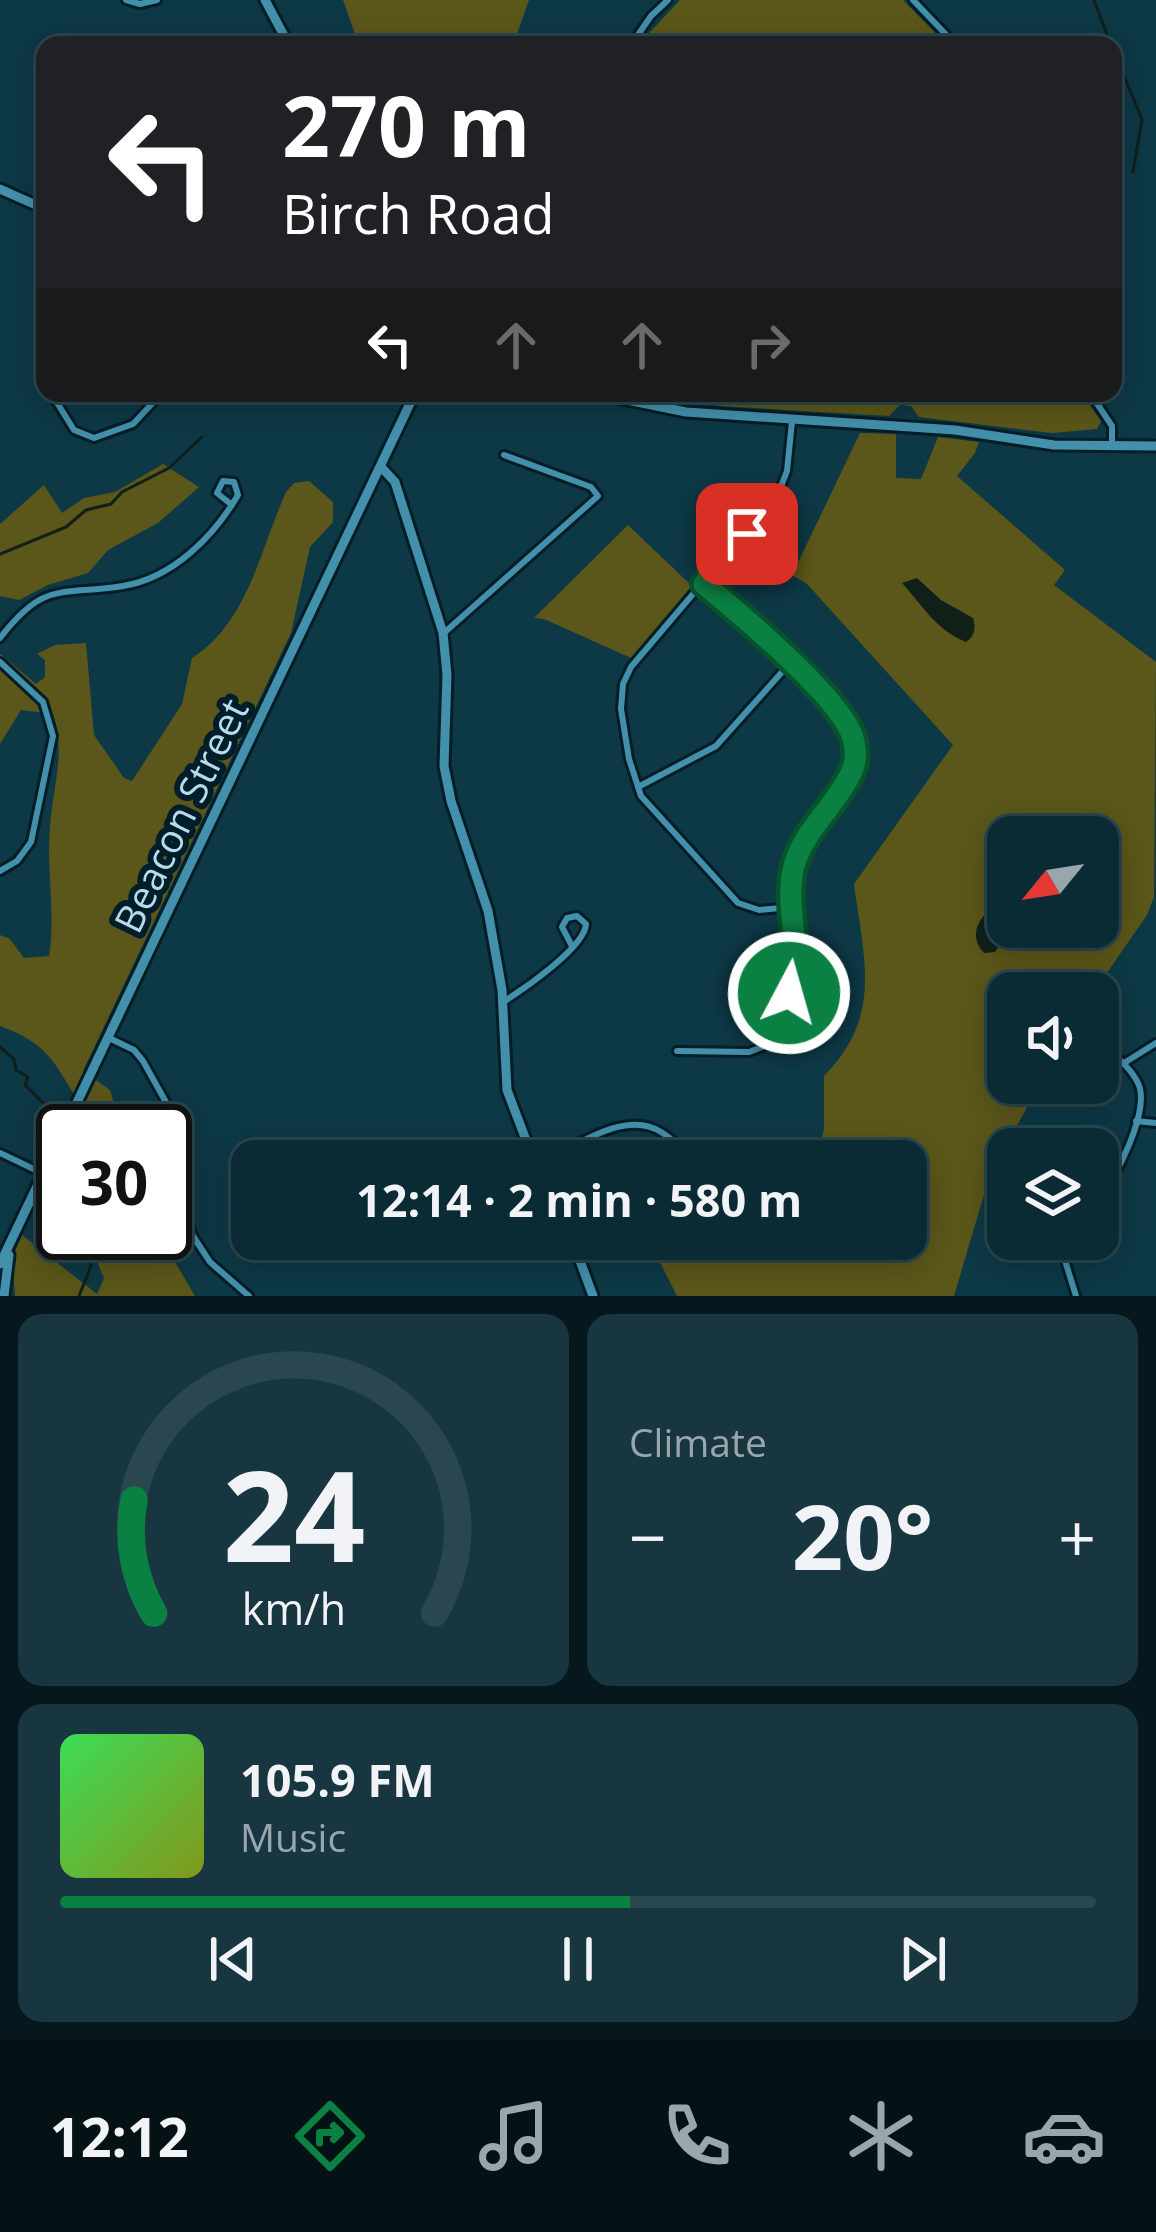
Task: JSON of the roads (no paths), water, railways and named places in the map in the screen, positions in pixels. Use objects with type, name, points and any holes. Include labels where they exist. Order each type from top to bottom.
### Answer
[{"type":"main road","points":[[265,0],[284,36]]},
{"type":"main road","points":[[0,189],[36,205]]},
{"type":"main road","points":[[404,402],[405,417]]},
{"type":"main road","name":"Beacon Street","points":[[75,1104],[411,402]]},
{"type":"main road","points":[[632,402],[667,410],[792,421],[955,430],[1054,445],[1156,446]]},
{"type":"main road","points":[[382,468],[395,482],[443,633],[447,675],[444,766],[488,911],[503,1002],[504,1078],[525,1140]]},
{"type":"main road","name":"Beacon Street","points":[[0,1264],[36,1187]]},
{"type":"main road","points":[[4,1296],[10,1250]]},
{"type":"main road","points":[[580,1260],[593,1296]]},
{"type":"street","points":[[126,0],[143,4],[157,0]]},
{"type":"street","points":[[638,36],[668,0]]},
{"type":"street","points":[[920,2],[948,36]]},
{"type":"street","points":[[57,402],[74,430],[94,438],[133,424],[154,402]]},
{"type":"street","points":[[1096,402],[1112,426],[1112,446]]},
{"type":"street","points":[[791,908],[759,910],[738,903],[646,803],[622,717],[625,677],[778,494],[787,471],[792,421]]},
{"type":"street","points":[[443,633],[598,496],[591,488],[504,455]]},
{"type":"street","points":[[0,638],[21,611],[45,596],[134,583],[184,557],[201,546],[232,506]]},
{"type":"street","points":[[677,1052],[749,1052],[769,1041],[796,971],[791,908],[798,856],[851,773],[855,755],[845,724],[755,627],[704,584]]},
{"type":"street","points":[[0,662],[43,702],[53,736],[31,842],[22,857],[0,871]]},
{"type":"street","points":[[638,787],[711,749],[790,663]]},
{"type":"street","points":[[503,1002],[572,946],[586,928],[574,916],[562,927],[572,946]]},
{"type":"street","points":[[107,1037],[134,1050],[176,1118],[184,1142],[183,1208],[193,1236],[210,1262],[249,1296]]},
{"type":"street","points":[[1124,1064],[1156,1042]]},
{"type":"street","points":[[1119,1059],[1141,1089],[1136,1121],[1119,1169]]},
{"type":"street","points":[[1136,1121],[1156,1123]]},
{"type":"street","points":[[589,1140],[638,1124],[672,1140]]},
{"type":"street","points":[[0,1153],[36,1169]]},
{"type":"street","points":[[1065,1260],[1076,1296]]},
{"type":"waterway","points":[[1094,0],[1108,36]]},
{"type":"waterway","points":[[1122,71],[1142,119],[1133,172]]},
{"type":"waterway","points":[[0,554],[66,527],[86,510],[111,504],[122,492],[169,468],[202,437]]},
{"type":"waterway","points":[[0,1047],[14,1059],[16,1070],[28,1077],[25,1085],[45,1104]]},
{"type":"waterway","points":[[79,1296],[90,1260]]}]
